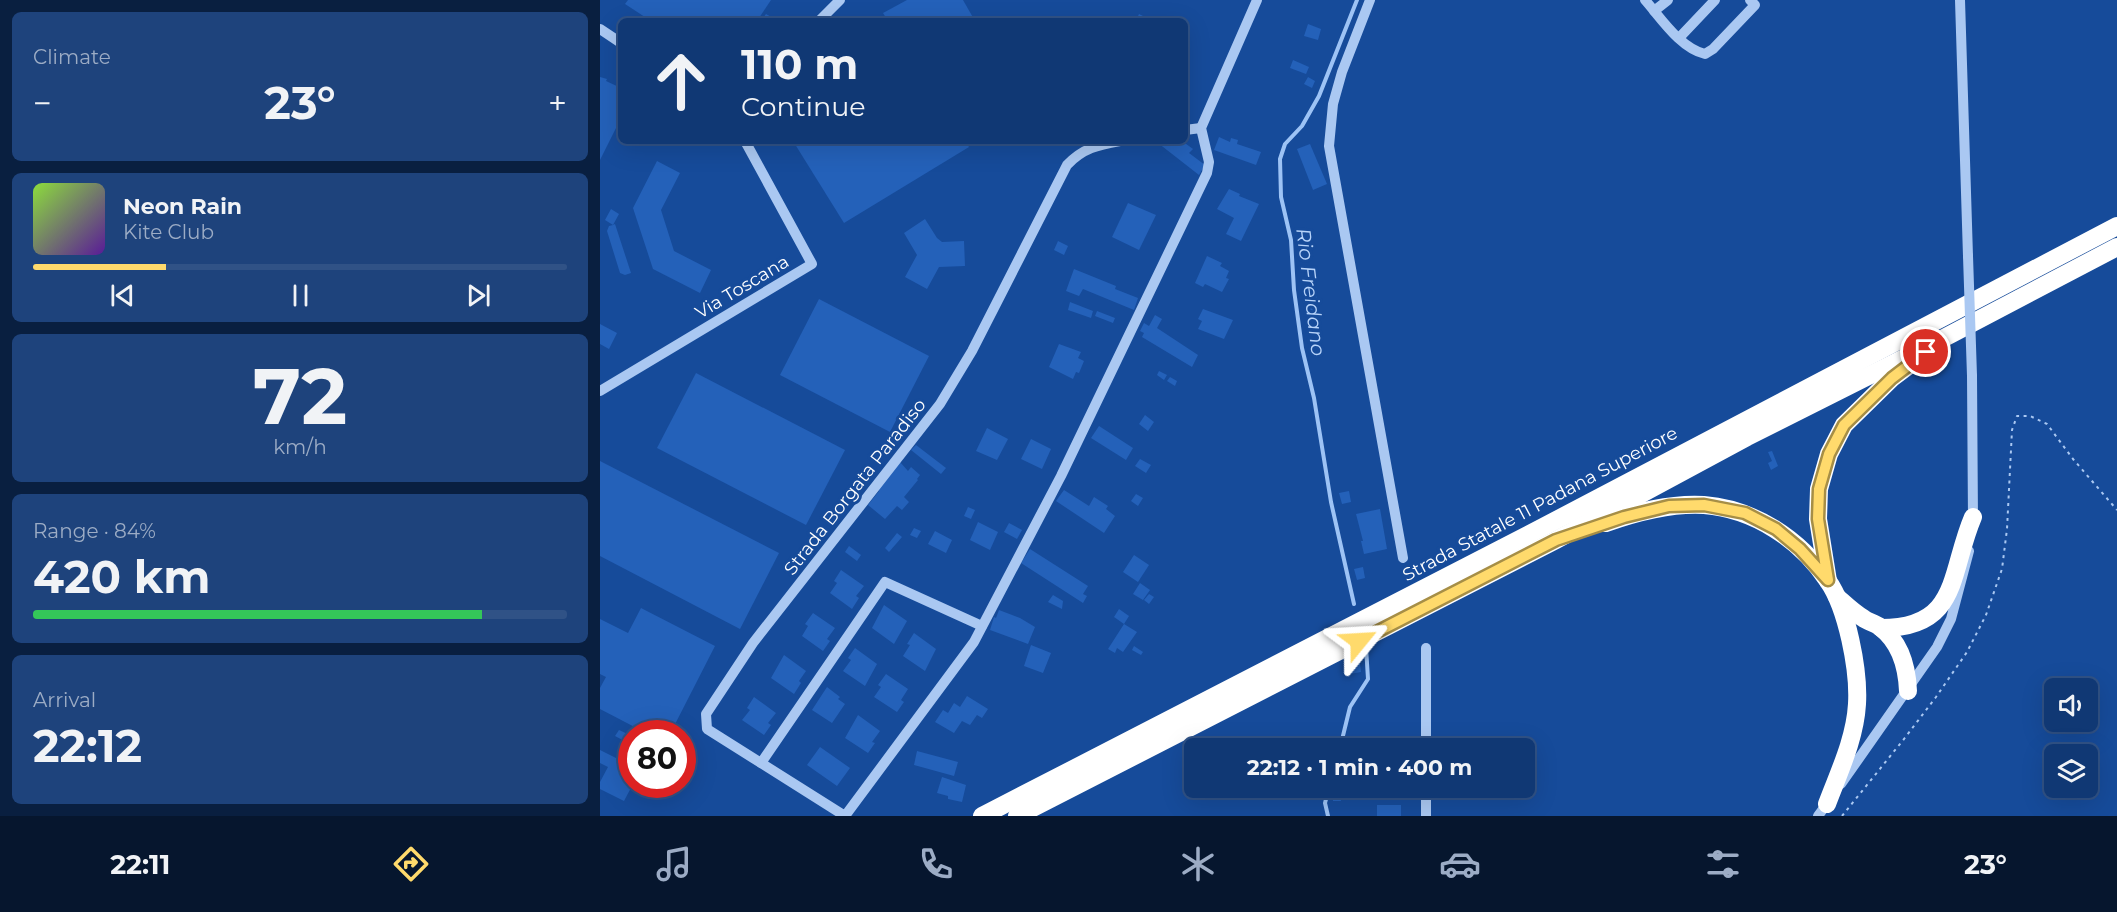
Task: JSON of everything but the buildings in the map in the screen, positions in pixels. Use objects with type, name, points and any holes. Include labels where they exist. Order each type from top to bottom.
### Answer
[{"type":"highway","points":[[2073,249],[2117,219]]},
{"type":"highway","name":"Strada Statale 11 Padana Superiore","points":[[982,816],[1491,554],[2117,226]]},
{"type":"highway","name":"Strada Statale 11 Padana Superiore","points":[[1017,816],[1556,540],[1747,437],[1942,339],[2117,247]]},
{"type":"highway","points":[[1823,810],[1849,745],[1857,704],[1854,652],[1832,589],[1818,519],[1819,489],[1829,454],[1844,425],[1892,378],[1942,339]]},
{"type":"highway","points":[[1556,540],[1624,517],[1669,506],[1704,505],[1745,513],[1776,529],[1800,549],[1832,589],[1863,618],[1881,628],[1903,658],[1908,674],[1908,691]]},
{"type":"highway","points":[[1881,628],[1898,628],[1914,624],[1940,607],[1950,591],[1973,517]]},
{"type":"street","points":[[822,18],[840,0]]},
{"type":"street","points":[[1188,130],[1201,128],[1257,0]]},
{"type":"street","points":[[1370,0],[1342,72],[1333,104],[1329,146],[1403,558]]},
{"type":"street","points":[[1645,0],[1679,38],[1696,52],[1705,54],[1713,50],[1755,2]]},
{"type":"street","points":[[1654,11],[1668,0]]},
{"type":"street","points":[[1679,38],[1715,0]]},
{"type":"street","points":[[1823,810],[1937,647],[1951,619],[1967,564],[1973,517],[1972,376],[1960,0]]},
{"type":"street","points":[[600,29],[618,41]]},
{"type":"street","name":"Strada Borgata Paradiso","points":[[1103,144],[1092,146],[1077,155],[1067,165],[972,351],[940,404],[753,644],[706,714],[708,729],[845,816],[974,642],[1061,476],[1207,173],[1209,162],[1201,128]]},
{"type":"street","name":"Via Toscana","points":[[600,391],[812,264],[747,144]]},
{"type":"street","points":[[761,763],[885,582],[982,626]]},
{"type":"street","points":[[1426,648],[1426,738]]},
{"type":"street","points":[[1426,798],[1426,816]]},
{"type":"path","points":[[1842,816],[1936,698],[1967,652],[1986,615],[2002,569],[2007,529],[2012,430],[2018,416],[2030,416],[2048,424],[2073,459],[2117,510]]},
{"type":"waterway","name":"Rio Freidano","points":[[1354,604],[1331,502],[1314,398],[1302,348],[1294,290],[1291,240],[1281,197],[1280,159],[1285,144],[1302,126],[1319,96],[1357,0]]},
{"type":"waterway","name":"Rio Freidano","points":[[1342,738],[1350,707],[1368,679],[1366,647]]},
{"type":"waterway","name":"Rio Freidano","points":[[1326,798],[1328,816]]},
{"type":"route","points":[[1359,641],[1556,540],[1624,517],[1669,506],[1704,505],[1745,513],[1776,529],[1800,549],[1828,580],[1818,519],[1819,489],[1829,454],[1844,425],[1892,378],[1926,352]]}]
